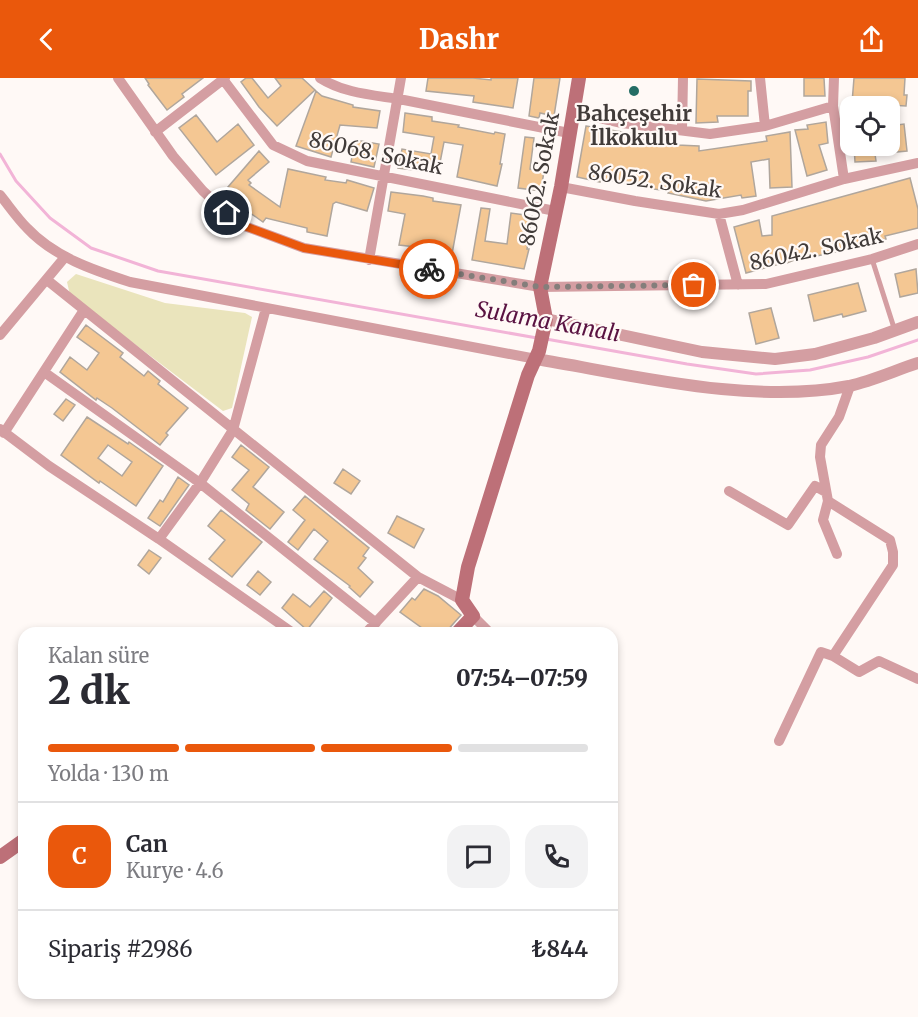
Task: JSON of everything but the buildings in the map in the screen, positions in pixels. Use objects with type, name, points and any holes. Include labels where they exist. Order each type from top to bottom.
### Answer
[{"type":"main road","name":"86062. Sokak","points":[[540,287],[561,187],[568,133],[579,78]]},
{"type":"main road","points":[[463,627],[473,616],[462,600],[468,567],[528,375],[538,355],[545,323],[540,287]]},
{"type":"main road","points":[[0,857],[18,844]]},
{"type":"street","name":"86042. Sokak","points":[[118,78],[155,132],[203,191],[239,224],[304,248],[540,287],[766,284],[872,259],[918,244]]},
{"type":"street","points":[[155,132],[223,78]]},
{"type":"street","name":"86068. Sokak","points":[[223,78],[273,145],[307,161],[555,211]]},
{"type":"street","points":[[320,78],[327,83],[358,93],[568,133]]},
{"type":"street","points":[[369,260],[401,78]]},
{"type":"street","points":[[682,130],[683,78]]},
{"type":"street","points":[[760,78],[765,126]]},
{"type":"street","points":[[834,78],[833,106],[844,179]]},
{"type":"street","points":[[573,112],[622,123],[710,134],[765,126],[833,106]]},
{"type":"street","name":"86052. Sokak","points":[[561,187],[719,213],[743,210],[844,179],[918,163]]},
{"type":"street","points":[[0,195],[28,229],[65,257],[96,272],[130,282],[266,308],[736,391],[796,392],[850,386],[918,363]]},
{"type":"street","points":[[719,213],[738,285]]},
{"type":"street","points":[[0,335],[65,257]]},
{"type":"street","points":[[47,280],[418,577],[462,600]]},
{"type":"street","points":[[159,539],[200,483],[233,430],[266,308]]},
{"type":"street","points":[[84,310],[2,431],[49,466],[159,539],[284,627]]},
{"type":"street","points":[[545,323],[702,352],[775,359],[815,354],[874,339],[918,322]]},
{"type":"street","points":[[44,372],[200,483],[376,623]]},
{"type":"street","points":[[837,554],[823,520],[827,496],[820,457],[821,445],[838,417],[850,386]]},
{"type":"street","points":[[729,491],[788,525],[815,486],[890,540],[894,552],[892,565],[833,656]]},
{"type":"street","points":[[372,627],[418,577]]},
{"type":"street","points":[[473,616],[484,627]]},
{"type":"street","points":[[778,741],[821,652],[833,656],[859,672],[879,661],[918,679]]},
{"type":"lane","points":[[872,259],[895,331]]},
{"type":"shaded area","points":[[76,274],[165,303],[245,313],[252,317],[232,408],[223,411],[70,295],[67,282]]},
{"type":"waterway","name":"Sulama Kanalı","points":[[0,154],[16,181],[50,218],[91,248],[158,271],[537,338]]},
{"type":"waterway","name":"Sulama Kanalı","points":[[546,339],[756,374],[810,370],[868,357],[918,340]]},
{"type":"way so far","points":[[429,269],[540,287],[694,285]]},
{"type":"place","name":"Bahçeşehir İlkokulu","points":[[634,91]]},
{"type":"route","points":[[227,213],[239,224],[304,248],[429,269]]}]
